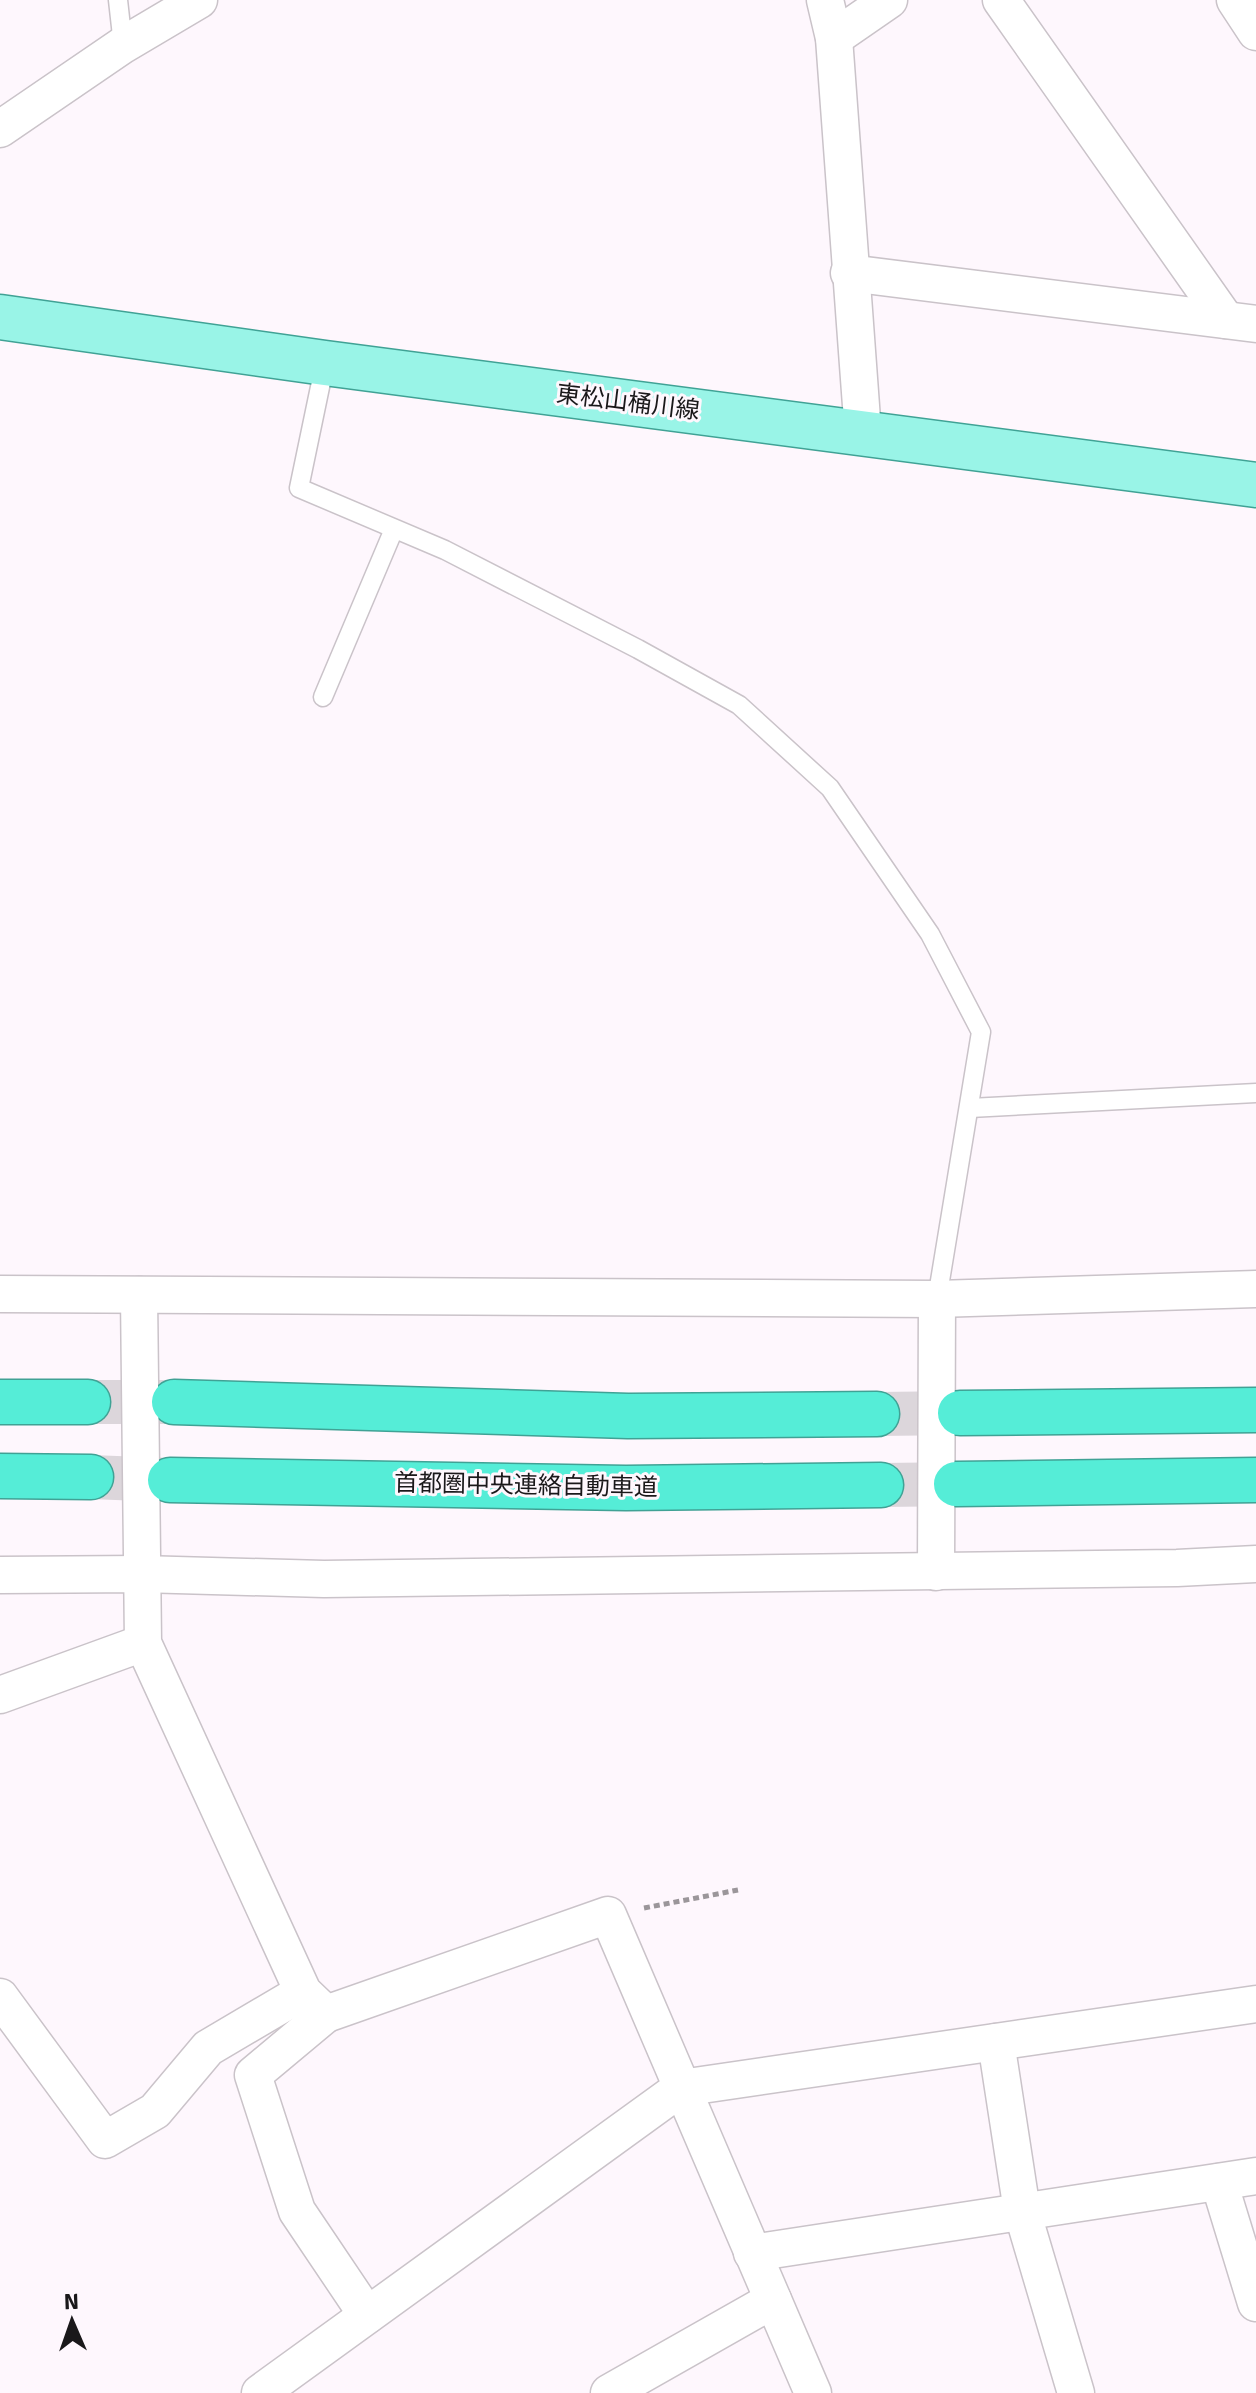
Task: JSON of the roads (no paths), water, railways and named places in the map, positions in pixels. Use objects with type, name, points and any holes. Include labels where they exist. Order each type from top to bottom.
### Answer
[{"type":"highway","points":[[0,1402],[88,1402]]},
{"type":"highway","points":[[174,1402],[628,1416],[877,1414]]},
{"type":"highway","points":[[960,1413],[1256,1410]]},
{"type":"highway","points":[[0,1476],[91,1477]]},
{"type":"highway","name":"首都圏中央連絡自動車道","points":[[170,1480],[626,1488],[881,1485]]},
{"type":"highway","points":[[956,1484],[1256,1480]]},
{"type":"main road","name":"東松山桶川線","points":[[0,317],[325,363],[1256,485]]},
{"type":"street","points":[[0,129],[123,45],[199,0]]},
{"type":"street","points":[[825,0],[834,38],[863,433]]},
{"type":"street","points":[[834,38],[889,0]]},
{"type":"street","points":[[1001,0],[1241,322]]},
{"type":"street","points":[[1235,0],[1256,32]]},
{"type":"street","points":[[849,273],[1241,322]]},
{"type":"street","points":[[0,1294],[937,1299],[1256,1289]]},
{"type":"street","points":[[139,1295],[143,1643],[314,2003]]},
{"type":"street","points":[[936,1572],[937,1299]]},
{"type":"street","points":[[0,1575],[141,1574],[340,1579],[936,1572],[1256,1564]]},
{"type":"street","points":[[0,1695],[143,1643]]},
{"type":"street","points":[[0,1997],[105,2140],[155,2111],[208,2048],[314,2003],[608,1915],[813,2393]]},
{"type":"street","points":[[314,2003],[253,2075],[297,2211],[367,2315]]},
{"type":"street","points":[[260,2393],[681,2088],[1256,2004]]},
{"type":"street","points":[[996,2042],[1022,2211],[1076,2393]]},
{"type":"street","points":[[752,2253],[1256,2176]]},
{"type":"street","points":[[1219,2182],[1256,2303]]},
{"type":"street","points":[[609,2393],[773,2300]]},
{"type":"lane","points":[[118,0],[123,45]]},
{"type":"lane","points":[[325,363],[299,488],[459,557],[739,705],[830,788],[930,934],[981,1032],[937,1299]]},
{"type":"lane","points":[[323,697],[394,529]]},
{"type":"lane","points":[[970,1108],[1256,1093]]},
{"type":"tunnel","points":[[88,1402],[174,1402]]},
{"type":"tunnel","points":[[877,1414],[960,1413]]},
{"type":"tunnel","points":[[91,1477],[170,1480]]},
{"type":"tunnel","points":[[881,1485],[956,1484]]}]
